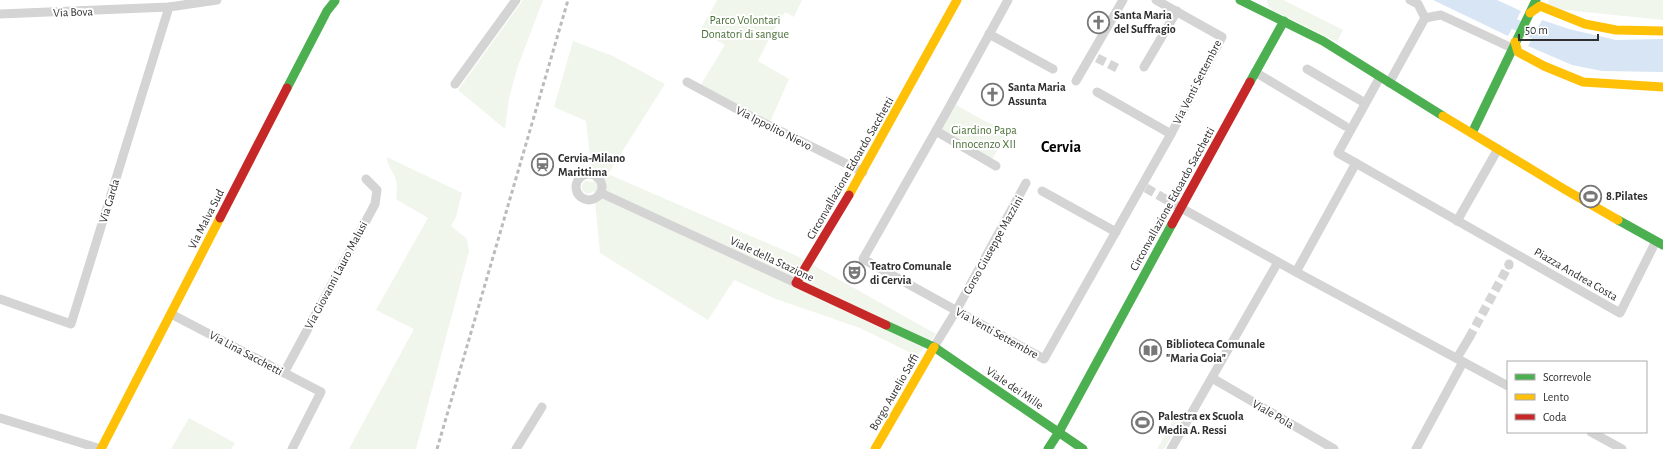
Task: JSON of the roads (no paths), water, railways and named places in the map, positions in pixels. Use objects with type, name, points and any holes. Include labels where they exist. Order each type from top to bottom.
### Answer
[{"type":"street","name":"Via Bova","points":[[0,14],[169,7],[217,0]]},
{"type":"street","points":[[324,0],[330,2],[336,1]]},
{"type":"street","points":[[455,84],[516,0]]},
{"type":"street","name":"Circonvallazione Edoardo Sacchetti","points":[[796,283],[863,172],[957,0]]},
{"type":"street","name":"Via Venti Settembre","points":[[1008,0],[863,259],[1044,359],[1143,187],[1222,37],[1156,0]]},
{"type":"street","points":[[1076,81],[1094,56],[1123,0]]},
{"type":"street","points":[[1240,0],[1257,3],[1284,21]]},
{"type":"street","points":[[1410,0],[1418,4],[1425,18]]},
{"type":"street","points":[[1472,133],[1495,88],[1536,0]]},
{"type":"street","name":"Via Malva Sud","points":[[101,449],[324,18],[336,1]]},
{"type":"street","points":[[1529,14],[1537,7],[1544,4],[1585,24],[1616,30],[1663,31]]},
{"type":"street","name":"Via Garda","points":[[0,299],[71,324],[169,7]]},
{"type":"street","points":[[1144,67],[1177,11]]},
{"type":"street","points":[[1425,18],[1441,15],[1514,45],[1518,52],[1544,66],[1583,82],[1663,87]]},
{"type":"street","points":[[1389,83],[1425,18]]},
{"type":"street","name":"Circonvallazione Edoardo Sacchetti","points":[[1048,449],[1059,432],[1284,21]]},
{"type":"street","name":"Piazza Andrea Costa","points":[[1284,21],[1323,41],[1389,83],[1564,189],[1660,243],[1620,313],[1338,153],[1365,103]]},
{"type":"street","points":[[989,34],[1053,69]]},
{"type":"street","points":[[1307,69],[1365,103],[1380,77]]},
{"type":"street","points":[[1255,72],[1345,126]]},
{"type":"street","name":"Via Ippolito Nievo","points":[[687,82],[752,117],[863,172]]},
{"type":"street","points":[[1097,92],[1171,134]]},
{"type":"street","points":[[936,131],[996,166]]},
{"type":"street","points":[[1457,221],[1498,149]]},
{"type":"street","points":[[1296,272],[1356,163]]},
{"type":"street","name":"Via Giovanni Lauro Malusi","points":[[284,373],[375,204],[376,190],[366,179]]},
{"type":"street","name":"Corso Giuseppe Mazzini","points":[[934,347],[956,311],[1026,183]]},
{"type":"street","points":[[1042,191],[1116,232]]},
{"type":"street","name":"Viale della Stazione","points":[[601,193],[934,347]]},
{"type":"street","points":[[1165,199],[1296,272],[1507,385]]},
{"type":"street","points":[[1171,449],[1278,262]]},
{"type":"street","name":"Via Lina Sacchetti","points":[[171,314],[321,392],[292,449]]},
{"type":"street","points":[[1416,449],[1460,360],[1469,338]]},
{"type":"street","name":"Viale dei Mille","points":[[934,347],[1083,449]]},
{"type":"street","name":"Borgo Aurelio Saffi","points":[[875,449],[934,347]]},
{"type":"street","name":"Viale Pola","points":[[1212,378],[1334,449]]},
{"type":"street","points":[[516,449],[542,407]]},
{"type":"street","points":[[1,421],[101,449]]},
{"type":"street","points":[[1593,433],[1622,449]]},
{"type":"water","points":[[1433,0],[1497,0],[1521,11],[1508,36]]},
{"type":"water","points":[[1542,20],[1569,29],[1616,40],[1663,39],[1663,72],[1602,71],[1572,65],[1528,46]]},
{"type":"waterway","points":[[1502,18],[1548,40]]},
{"type":"tunnel","points":[[1097,58],[1117,68]]},
{"type":"tunnel","points":[[1146,188],[1165,199]]},
{"type":"tunnel","points":[[1469,338],[1509,265]]},
{"type":"railway","points":[[437,449],[568,0]]},
{"type":"place","name":"Santa Maria del Suffragio","points":[[1099,22]]},
{"type":"place","name":"Santa Maria Assunta","points":[[992,94]]},
{"type":"place","name":"Cervia-Milano Marittima","points":[[542,165]]},
{"type":"place","name":"8.Pilates","points":[[1591,196]]},
{"type":"place","name":"Teatro Comunale di Cervia","points":[[855,273]]},
{"type":"place","name":"Biblioteca Comunale \"Maria Goia\"","points":[[1151,351]]},
{"type":"place","name":"Palestra ex Scuola Media A. Ressi","points":[[1143,423]]},
{"type":"district","name":"Cervia","points":[[1061,146]]},
{"type":"park label","name":"Parco Volontari Donatori di sangue","points":[[745,27]]},
{"type":"park label","name":"Giardino Papa Innocenzo XII","points":[[984,137]]}]
